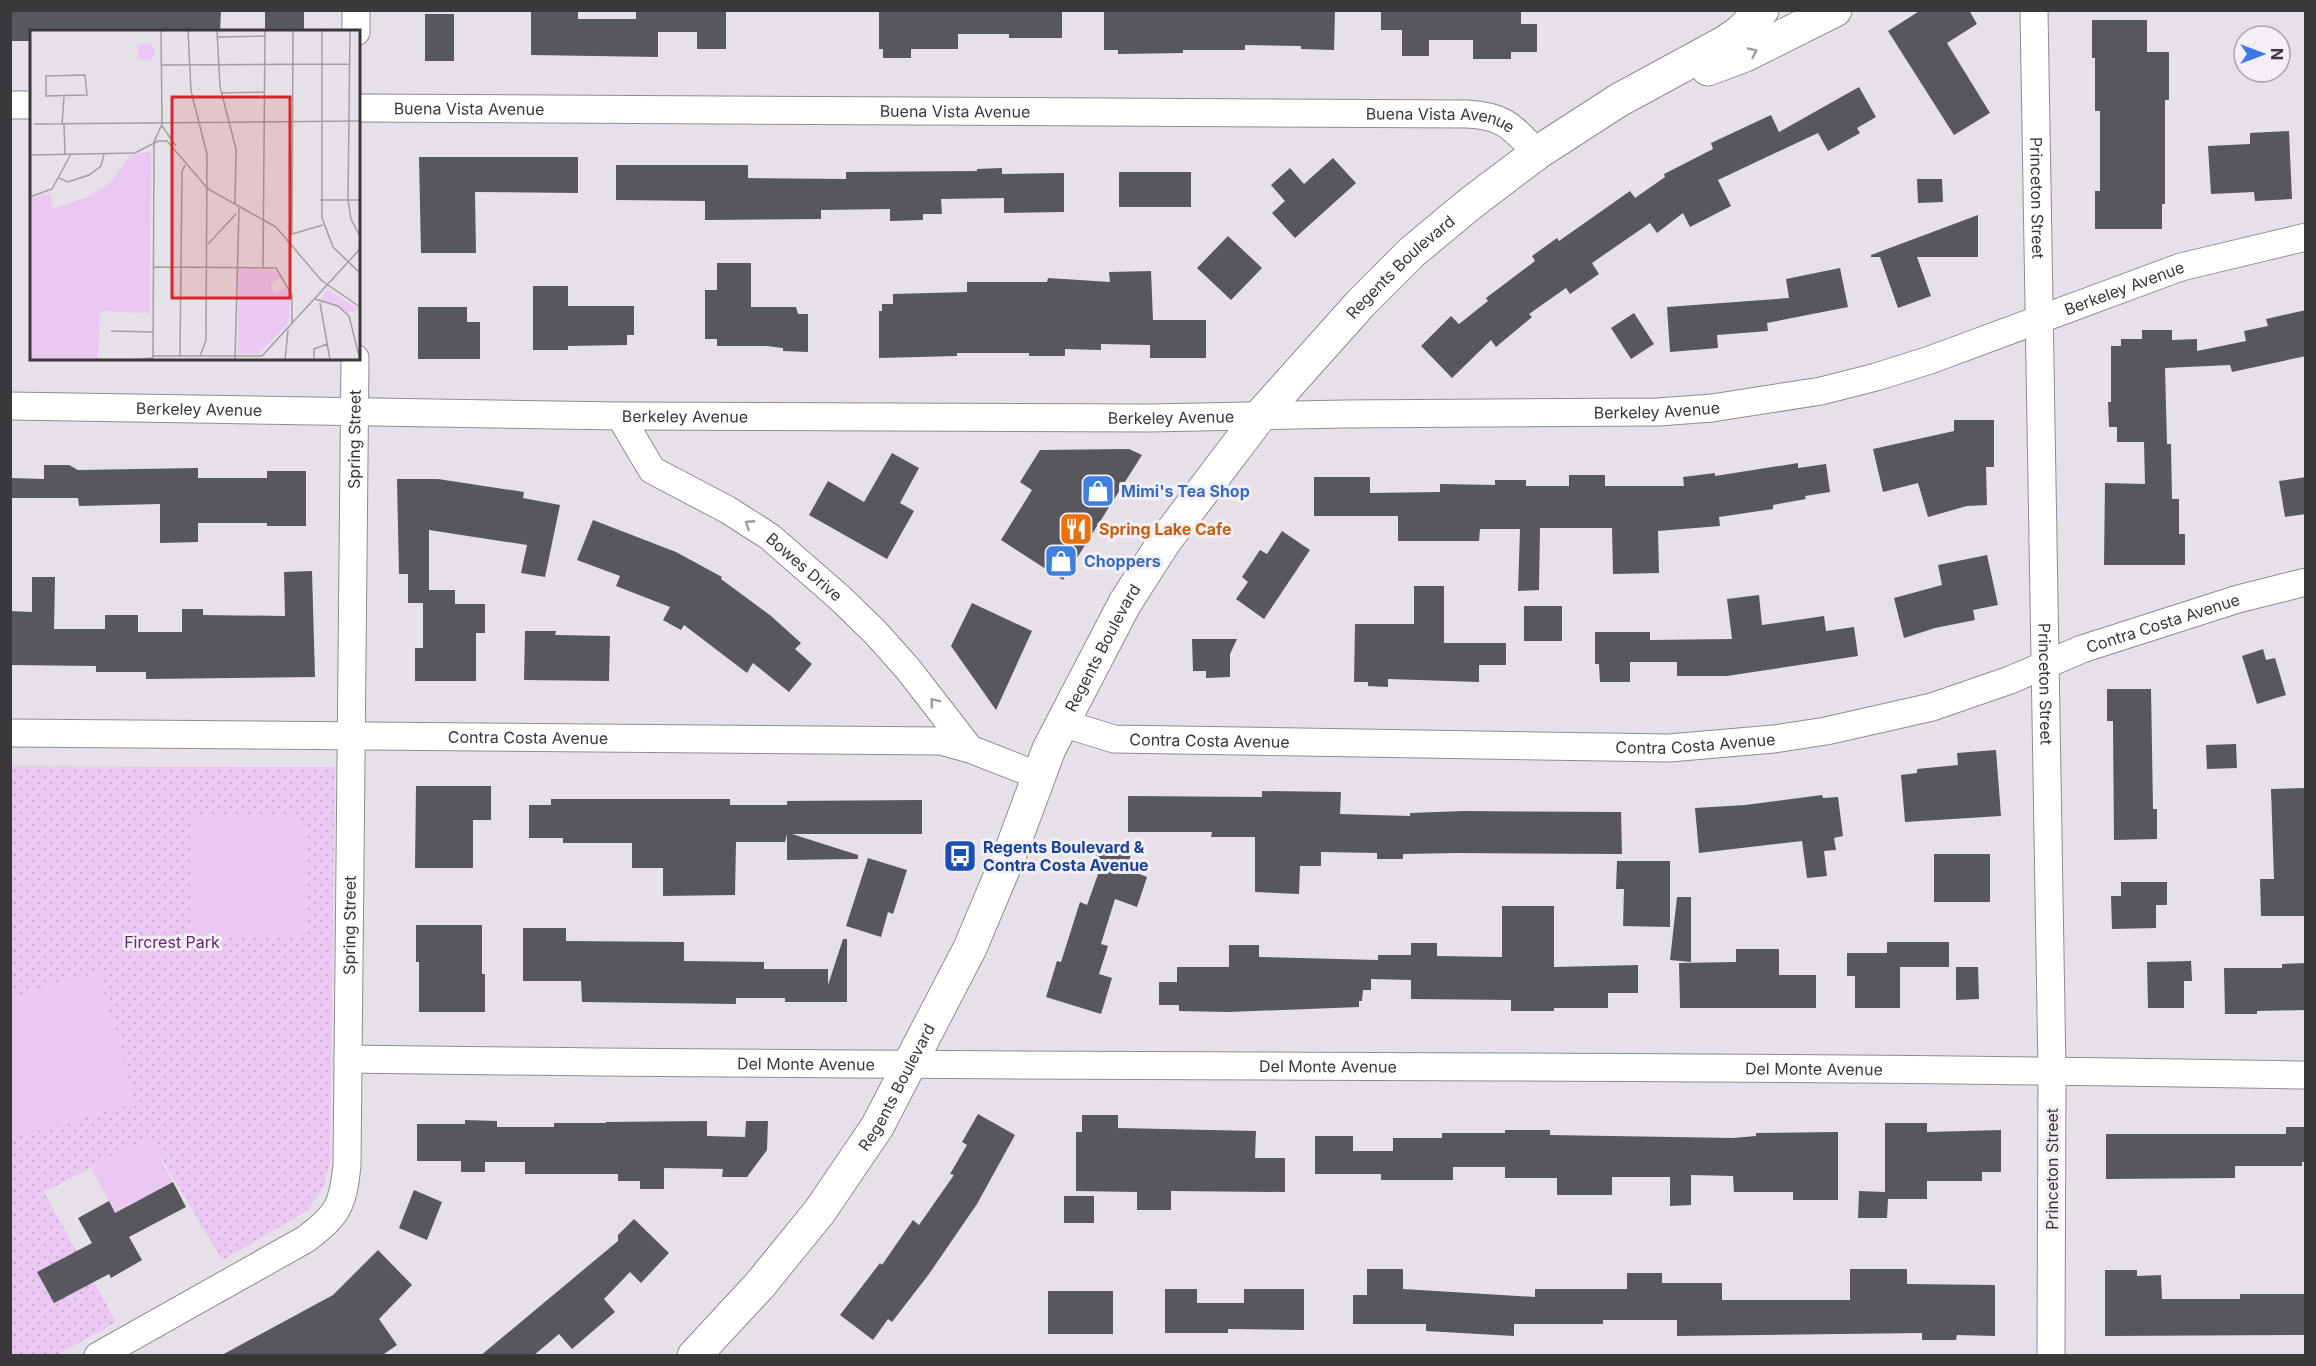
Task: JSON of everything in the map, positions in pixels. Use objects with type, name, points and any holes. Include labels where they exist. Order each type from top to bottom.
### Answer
[{"type":"main road","name":"Regents Boulevard","points":[[698,1355],[759,1286],[820,1210],[877,1127],[970,948],[1013,846],[1049,749],[1125,603],[1164,543],[1259,417],[1361,303],[1412,252],[1471,203],[1537,153],[1618,100],[1724,43],[1740,32],[1762,10]]},
{"type":"main road","points":[[1618,100],[1745,55],[1834,10]]},
{"type":"street","points":[[356,10],[356,30]]},
{"type":"street","name":"Princeton Street","points":[[2034,10],[2052,1071],[2051,1356]]},
{"type":"street","points":[[10,105],[30,105]]},
{"type":"street","name":"Buena Vista Avenue","points":[[360,108],[1467,114],[1489,115],[1508,124],[1537,153]]},
{"type":"street","name":"Berkeley Avenue","points":[[10,406],[620,416],[1150,418],[1658,412],[1745,404],[1821,391],[1876,377],[1930,360],[2181,267],[2306,237]]},
{"type":"street","name":"Spring Street","points":[[98,1356],[287,1252],[320,1228],[333,1216],[340,1204],[346,1173],[353,737],[355,360]]},
{"type":"street","name":"Bowes Drive","points":[[620,416],[652,470],[728,510],[770,537],[840,598],[908,669],[970,749]]},
{"type":"street","name":"Contra Costa Avenue","points":[[1062,723],[1114,739],[1669,748],[1722,745],[1805,735],[1932,707],[2010,680],[2082,649],[2174,619],[2306,582]]},
{"type":"street","name":"Contra Costa Avenue","points":[[10,733],[941,741],[970,749],[1039,776]]},
{"type":"street","name":"Del Monte Avenue","points":[[348,1059],[909,1065],[2052,1071],[2306,1075]]},
{"type":"green space","name":"Fircrest Park","points":[[11,766],[335,767],[330,1162],[324,1187],[307,1211],[222,1260],[149,1137],[44,1192],[116,1322],[57,1355],[11,1356]]},
{"type":"green space","points":[[294,816],[306,827],[307,937],[194,937],[194,817]]},
{"type":"green space","points":[[99,972],[135,1103],[16,1137],[10,1133],[11,997]]},
{"type":"green space","points":[[149,1137],[173,1182],[115,1213],[91,1168]]},
{"type":"building","points":[[10,10],[221,10],[220,30],[30,30],[30,41],[10,41]]},
{"type":"building","points":[[265,10],[304,10],[304,30],[265,30]]},
{"type":"building","points":[[531,10],[578,10],[578,19],[636,19],[636,10],[726,10],[726,49],[697,49],[697,32],[658,32],[658,57],[531,55]]},
{"type":"building","points":[[879,10],[1062,10],[1062,38],[1009,38],[1009,34],[958,34],[958,49],[911,49],[911,58],[883,58],[883,49],[879,49]]},
{"type":"building","points":[[1104,10],[1335,10],[1334,50],[1301,49],[1301,46],[1245,45],[1245,50],[1183,50],[1183,53],[1118,54],[1118,50],[1104,50]]},
{"type":"building","points":[[1381,10],[1521,10],[1521,24],[1537,24],[1537,52],[1511,52],[1511,59],[1473,59],[1473,40],[1429,40],[1429,56],[1402,56],[1402,30],[1381,30]]},
{"type":"building","points":[[1921,10],[1969,10],[1977,24],[1947,43],[1990,113],[1954,135],[1888,31]]},
{"type":"building","points":[[425,14],[454,14],[454,61],[425,61]]},
{"type":"building","points":[[2092,20],[2147,20],[2147,52],[2169,52],[2169,100],[2165,100],[2165,204],[2162,204],[2162,229],[2095,229],[2095,191],[2100,191],[2100,111],[2095,111]]},
{"type":"building","points":[[1859,87],[1876,117],[1857,128],[1860,133],[1828,151],[1818,133],[1718,180],[1731,206],[1690,227],[1683,213],[1657,233],[1650,223],[1592,263],[1599,274],[1570,294],[1566,288],[1529,314],[1532,317],[1496,347],[1491,340],[1452,378],[1421,346],[1451,316],[1459,324],[1488,301],[1486,298],[1535,261],[1532,256],[1557,238],[1559,241],[1630,191],[1635,198],[1665,177],[1664,174],[1713,149],[1711,143],[1771,115],[1779,132]]},
{"type":"building","points":[[2289,131],[2292,199],[2255,201],[2254,192],[2211,194],[2208,146],[2250,144],[2250,133]]},
{"type":"building","points":[[419,157],[578,157],[578,193],[475,192],[476,253],[421,253]]},
{"type":"building","points":[[1333,158],[1356,183],[1295,238],[1272,213],[1285,201],[1271,185],[1290,168],[1304,184]]},
{"type":"building","points":[[616,165],[748,165],[748,178],[846,179],[846,172],[977,171],[977,169],[1002,168],[1002,174],[1064,173],[1064,212],[1004,213],[1004,198],[941,199],[942,214],[923,214],[923,220],[890,221],[890,209],[821,210],[821,219],[705,220],[705,201],[616,200]]},
{"type":"building","points":[[1119,172],[1191,172],[1191,207],[1119,207]]},
{"type":"building","points":[[1917,179],[1942,179],[1943,202],[1918,203]]},
{"type":"building","points":[[1978,215],[1978,257],[1917,257],[1931,296],[1898,308],[1880,257],[1871,257],[1871,255]]},
{"type":"building","points":[[1228,236],[1262,268],[1231,300],[1197,268]]},
{"type":"building","points":[[717,263],[751,263],[751,307],[796,307],[798,314],[808,314],[808,352],[783,351],[783,348],[766,346],[717,346],[717,339],[705,339],[705,290],[717,290]]},
{"type":"building","points":[[1840,268],[1848,307],[1767,323],[1768,331],[1717,335],[1718,348],[1670,352],[1667,307],[1789,298],[1786,279]]},
{"type":"building","points":[[1151,271],[1153,320],[1206,320],[1206,358],[1150,358],[1150,345],[1101,344],[1101,350],[1065,349],[1065,356],[1029,356],[1029,353],[957,353],[957,356],[879,358],[879,311],[882,311],[882,304],[893,304],[893,294],[967,292],[967,282],[1047,282],[1048,278],[1110,282],[1109,272]]},
{"type":"building","points":[[533,286],[568,286],[568,306],[634,306],[634,335],[627,335],[627,345],[568,346],[568,350],[533,350]]},
{"type":"building","points":[[418,307],[467,307],[467,322],[480,322],[480,359],[418,359]]},
{"type":"building","points":[[2306,310],[2306,356],[2232,372],[2230,365],[2165,368],[2167,444],[2171,444],[2172,499],[2179,499],[2179,534],[2185,534],[2185,565],[2104,565],[2105,483],[2145,484],[2144,442],[2117,442],[2117,427],[2109,427],[2111,346],[2121,346],[2121,339],[2142,339],[2142,330],[2172,330],[2172,340],[2197,339],[2197,351],[2246,341],[2244,331],[2268,326],[2266,319]]},
{"type":"building","points":[[1634,313],[1654,344],[1631,359],[1611,328]]},
{"type":"building","points":[[1954,420],[1994,420],[1994,467],[1986,467],[1987,505],[1967,506],[1928,517],[1918,483],[1883,492],[1873,449],[1954,431]]},
{"type":"building","points":[[1129,449],[1142,455],[1063,580],[1001,540],[1032,490],[1020,482],[1040,450]]},
{"type":"building","points":[[892,453],[919,468],[900,503],[914,511],[887,559],[809,515],[828,481],[864,502]]},
{"type":"building","points":[[1798,463],[1798,468],[1826,464],[1830,492],[1773,505],[1773,509],[1719,517],[1720,526],[1658,531],[1659,573],[1613,574],[1612,528],[1540,528],[1539,590],[1518,591],[1520,529],[1480,529],[1479,541],[1398,541],[1398,516],[1314,516],[1314,477],[1370,477],[1370,493],[1440,492],[1440,484],[1495,485],[1495,480],[1526,480],[1526,486],[1569,486],[1569,475],[1605,475],[1605,486],[1684,486],[1683,477],[1715,473],[1715,476]]},
{"type":"building","points":[[44,465],[69,465],[78,470],[198,468],[198,478],[267,478],[267,471],[306,471],[306,526],[267,526],[267,523],[198,523],[198,542],[160,543],[160,504],[79,506],[78,498],[10,498],[10,478],[44,479]]},
{"type":"building","points":[[2306,477],[2306,514],[2285,517],[2279,481]]},
{"type":"building","points":[[397,479],[438,479],[524,492],[523,498],[560,505],[545,577],[521,573],[527,545],[429,530],[429,590],[455,590],[455,604],[485,604],[485,633],[476,633],[476,681],[415,681],[415,648],[423,648],[423,603],[408,603],[408,574],[399,574]]},
{"type":"building","points":[[593,520],[676,552],[722,577],[721,579],[771,616],[801,643],[795,649],[812,664],[789,692],[753,663],[747,673],[684,625],[681,630],[663,620],[670,607],[616,586],[620,576],[577,560]]},
{"type":"building","points":[[1282,531],[1310,550],[1264,619],[1236,599],[1248,582],[1242,577],[1260,550],[1267,554]]},
{"type":"building","points":[[1987,555],[1998,605],[1973,610],[1975,620],[1935,628],[1904,638],[1894,598],[1942,585],[1938,565]]},
{"type":"building","points":[[312,571],[315,677],[146,679],[146,672],[96,672],[96,666],[10,665],[10,611],[32,612],[32,577],[55,577],[54,629],[105,629],[105,615],[138,615],[138,632],[182,632],[182,609],[203,609],[203,615],[285,616],[284,572]]},
{"type":"building","points":[[1414,586],[1444,586],[1444,643],[1506,643],[1506,665],[1479,665],[1479,682],[1388,679],[1388,687],[1368,686],[1368,682],[1354,682],[1355,624],[1414,624]]},
{"type":"building","points":[[1759,595],[1762,625],[1824,616],[1826,631],[1854,627],[1858,656],[1727,676],[1677,676],[1677,662],[1630,662],[1630,682],[1600,682],[1599,664],[1595,664],[1595,632],[1650,632],[1650,640],[1732,639],[1727,599]]},
{"type":"building","points":[[972,603],[1032,631],[996,710],[951,646]]},
{"type":"building","points":[[1524,606],[1562,606],[1562,641],[1524,641]]},
{"type":"building","points":[[525,631],[556,631],[555,635],[610,636],[609,681],[524,680]]},
{"type":"building","points":[[1192,639],[1237,639],[1230,654],[1230,677],[1206,678],[1206,671],[1193,671]]},
{"type":"building","points":[[2263,649],[2266,660],[2275,658],[2286,695],[2257,704],[2242,656]]},
{"type":"building","points":[[2107,689],[2151,689],[2153,809],[2157,809],[2157,839],[2114,840],[2113,721],[2107,721]]},
{"type":"building","points":[[2236,744],[2237,768],[2207,769],[2206,745]]},
{"type":"building","points":[[1996,750],[2001,816],[1905,822],[1901,775],[1917,773],[1917,769],[1958,765],[1957,753]]},
{"type":"building","points":[[416,786],[491,786],[491,820],[473,820],[473,868],[415,868]]},
{"type":"building","points":[[2306,788],[2306,916],[2261,916],[2260,879],[2274,879],[2271,789]]},
{"type":"building","points":[[1262,791],[1341,792],[1340,814],[1410,816],[1410,813],[1464,811],[1621,812],[1622,854],[1403,854],[1403,859],[1377,859],[1377,853],[1321,852],[1321,866],[1300,866],[1299,894],[1255,892],[1255,837],[1211,837],[1212,832],[1128,832],[1128,796],[1262,797]]},
{"type":"building","points":[[1822,795],[1823,798],[1838,797],[1843,836],[1834,838],[1836,850],[1824,851],[1827,876],[1807,878],[1802,841],[1699,853],[1695,808],[1745,805]]},
{"type":"building","points":[[551,799],[730,799],[730,805],[787,805],[787,801],[922,800],[922,834],[792,834],[858,855],[858,859],[787,860],[787,834],[785,842],[736,842],[735,895],[663,896],[663,868],[632,868],[632,843],[563,843],[563,838],[529,838],[529,805],[551,805]]},
{"type":"building","points":[[1100,844],[1131,855],[1126,869],[1147,877],[1137,907],[1115,899],[1101,944],[1108,946],[1099,974],[1112,978],[1101,1014],[1046,997],[1057,961],[1061,962],[1080,902],[1087,905],[1101,866],[1094,863]]},
{"type":"building","points":[[1934,854],[1990,854],[1990,902],[1934,902]]},
{"type":"building","points":[[868,858],[907,870],[893,914],[888,912],[881,937],[846,926]]},
{"type":"building","points":[[1617,861],[1670,861],[1670,927],[1623,926],[1624,889],[1616,889]]},
{"type":"building","points":[[2121,882],[2167,882],[2167,905],[2156,905],[2156,928],[2112,929],[2111,896],[2121,896]]},
{"type":"building","points":[[1677,897],[1691,897],[1691,962],[1670,960]]},
{"type":"building","points":[[1502,906],[1554,906],[1554,967],[1638,965],[1638,993],[1608,993],[1608,1008],[1511,1011],[1511,1000],[1411,999],[1411,980],[1371,979],[1371,990],[1363,990],[1359,1007],[1228,1012],[1179,1011],[1179,1005],[1159,1005],[1159,982],[1177,982],[1177,967],[1229,967],[1229,945],[1259,945],[1259,957],[1378,960],[1378,955],[1411,955],[1411,943],[1437,943],[1437,956],[1502,957]]},
{"type":"building","points":[[416,925],[482,925],[485,1012],[419,1012]]},
{"type":"building","points":[[523,928],[566,928],[566,941],[684,942],[684,961],[764,962],[764,969],[828,969],[828,985],[843,939],[847,939],[847,1002],[785,1002],[785,998],[736,998],[736,1004],[582,1002],[581,981],[523,981]]},
{"type":"building","points":[[1887,942],[1949,942],[1949,967],[1900,967],[1900,1008],[1855,1008],[1855,976],[1847,976],[1847,953],[1887,953]]},
{"type":"building","points":[[1736,949],[1779,949],[1779,975],[1816,975],[1816,1008],[1680,1008],[1679,963],[1736,962]]},
{"type":"building","points":[[2191,961],[2192,981],[2184,981],[2184,1008],[2148,1008],[2147,962]]},
{"type":"building","points":[[2306,963],[2306,1010],[2225,1014],[2224,968],[2282,968],[2282,964]]},
{"type":"building","points":[[1956,967],[1978,967],[1979,999],[1956,1000]]},
{"type":"building","points":[[978,1114],[1015,1135],[977,1204],[929,1274],[892,1322],[888,1319],[873,1340],[840,1315],[880,1263],[882,1265],[913,1220],[919,1225],[954,1175],[950,1174],[967,1145],[962,1142]]},
{"type":"building","points":[[1082,1115],[1118,1115],[1118,1128],[1256,1131],[1255,1158],[1285,1158],[1285,1192],[1171,1191],[1171,1210],[1137,1210],[1137,1192],[1076,1191],[1076,1132],[1082,1132]]},
{"type":"building","points":[[465,1120],[497,1121],[497,1127],[554,1127],[554,1123],[707,1121],[707,1136],[745,1137],[746,1121],[768,1121],[767,1150],[747,1177],[722,1177],[723,1169],[664,1168],[664,1189],[640,1189],[640,1181],[618,1181],[618,1174],[525,1174],[525,1162],[485,1162],[485,1172],[461,1172],[461,1161],[417,1161],[417,1124],[465,1124]]},
{"type":"building","points":[[1885,1123],[1927,1123],[1927,1132],[2001,1130],[2001,1172],[1982,1172],[1982,1181],[1927,1181],[1927,1199],[1888,1199],[1887,1218],[1858,1218],[1859,1191],[1885,1192]]},
{"type":"building","points":[[2286,1127],[2306,1127],[2306,1162],[2302,1162],[2302,1166],[2235,1166],[2235,1178],[2106,1179],[2106,1134],[2286,1134]]},
{"type":"building","points":[[1505,1130],[1550,1130],[1550,1135],[1733,1138],[1756,1136],[1756,1133],[1838,1132],[1838,1200],[1793,1200],[1793,1192],[1734,1192],[1733,1176],[1691,1175],[1691,1205],[1670,1206],[1670,1177],[1612,1177],[1612,1195],[1557,1195],[1557,1178],[1505,1178],[1505,1167],[1453,1167],[1453,1180],[1381,1180],[1381,1174],[1315,1174],[1315,1136],[1353,1136],[1353,1151],[1393,1151],[1393,1138],[1442,1138],[1442,1133],[1505,1133]]},
{"type":"building","points":[[173,1182],[186,1207],[129,1237],[142,1260],[111,1278],[109,1274],[54,1303],[37,1272],[92,1243],[78,1218],[109,1201],[115,1213]]},
{"type":"building","points":[[414,1190],[442,1202],[427,1240],[399,1228]]},
{"type":"building","points":[[1064,1196],[1094,1196],[1094,1223],[1064,1223]]},
{"type":"building","points":[[634,1219],[669,1253],[641,1283],[630,1272],[604,1299],[615,1312],[572,1349],[559,1334],[533,1356],[480,1356],[618,1241],[618,1235]]},
{"type":"building","points":[[378,1250],[412,1285],[379,1319],[397,1345],[381,1356],[220,1356],[333,1295]]},
{"type":"building","points":[[1367,1269],[1403,1269],[1403,1289],[1535,1297],[1535,1289],[1627,1289],[1627,1273],[1662,1273],[1662,1283],[1722,1283],[1722,1300],[1850,1300],[1850,1269],[1907,1269],[1907,1284],[1995,1285],[1995,1336],[1957,1335],[1956,1340],[1922,1340],[1922,1333],[1677,1336],[1677,1320],[1603,1320],[1603,1324],[1514,1324],[1514,1336],[1426,1331],[1426,1324],[1353,1324],[1353,1295],[1367,1295]]},
{"type":"building","points":[[2105,1270],[2137,1270],[2137,1276],[2161,1275],[2162,1299],[2240,1299],[2240,1294],[2306,1294],[2306,1335],[2105,1336]]},
{"type":"building","points":[[1165,1289],[1197,1289],[1197,1303],[1244,1303],[1244,1289],[1304,1289],[1304,1330],[1228,1329],[1228,1333],[1165,1333]]},
{"type":"building","points":[[1048,1291],[1113,1291],[1113,1334],[1048,1334]]},
{"type":"place","name":"Mimi's Tea Shop","points":[[1098,491]]},
{"type":"place","name":"Spring Lake Cafe","points":[[1076,529]]},
{"type":"place","name":"Choppers","points":[[1061,561]]},
{"type":"place","name":"Regents Boulevard & Contra Costa Avenue","points":[[960,856]]}]
